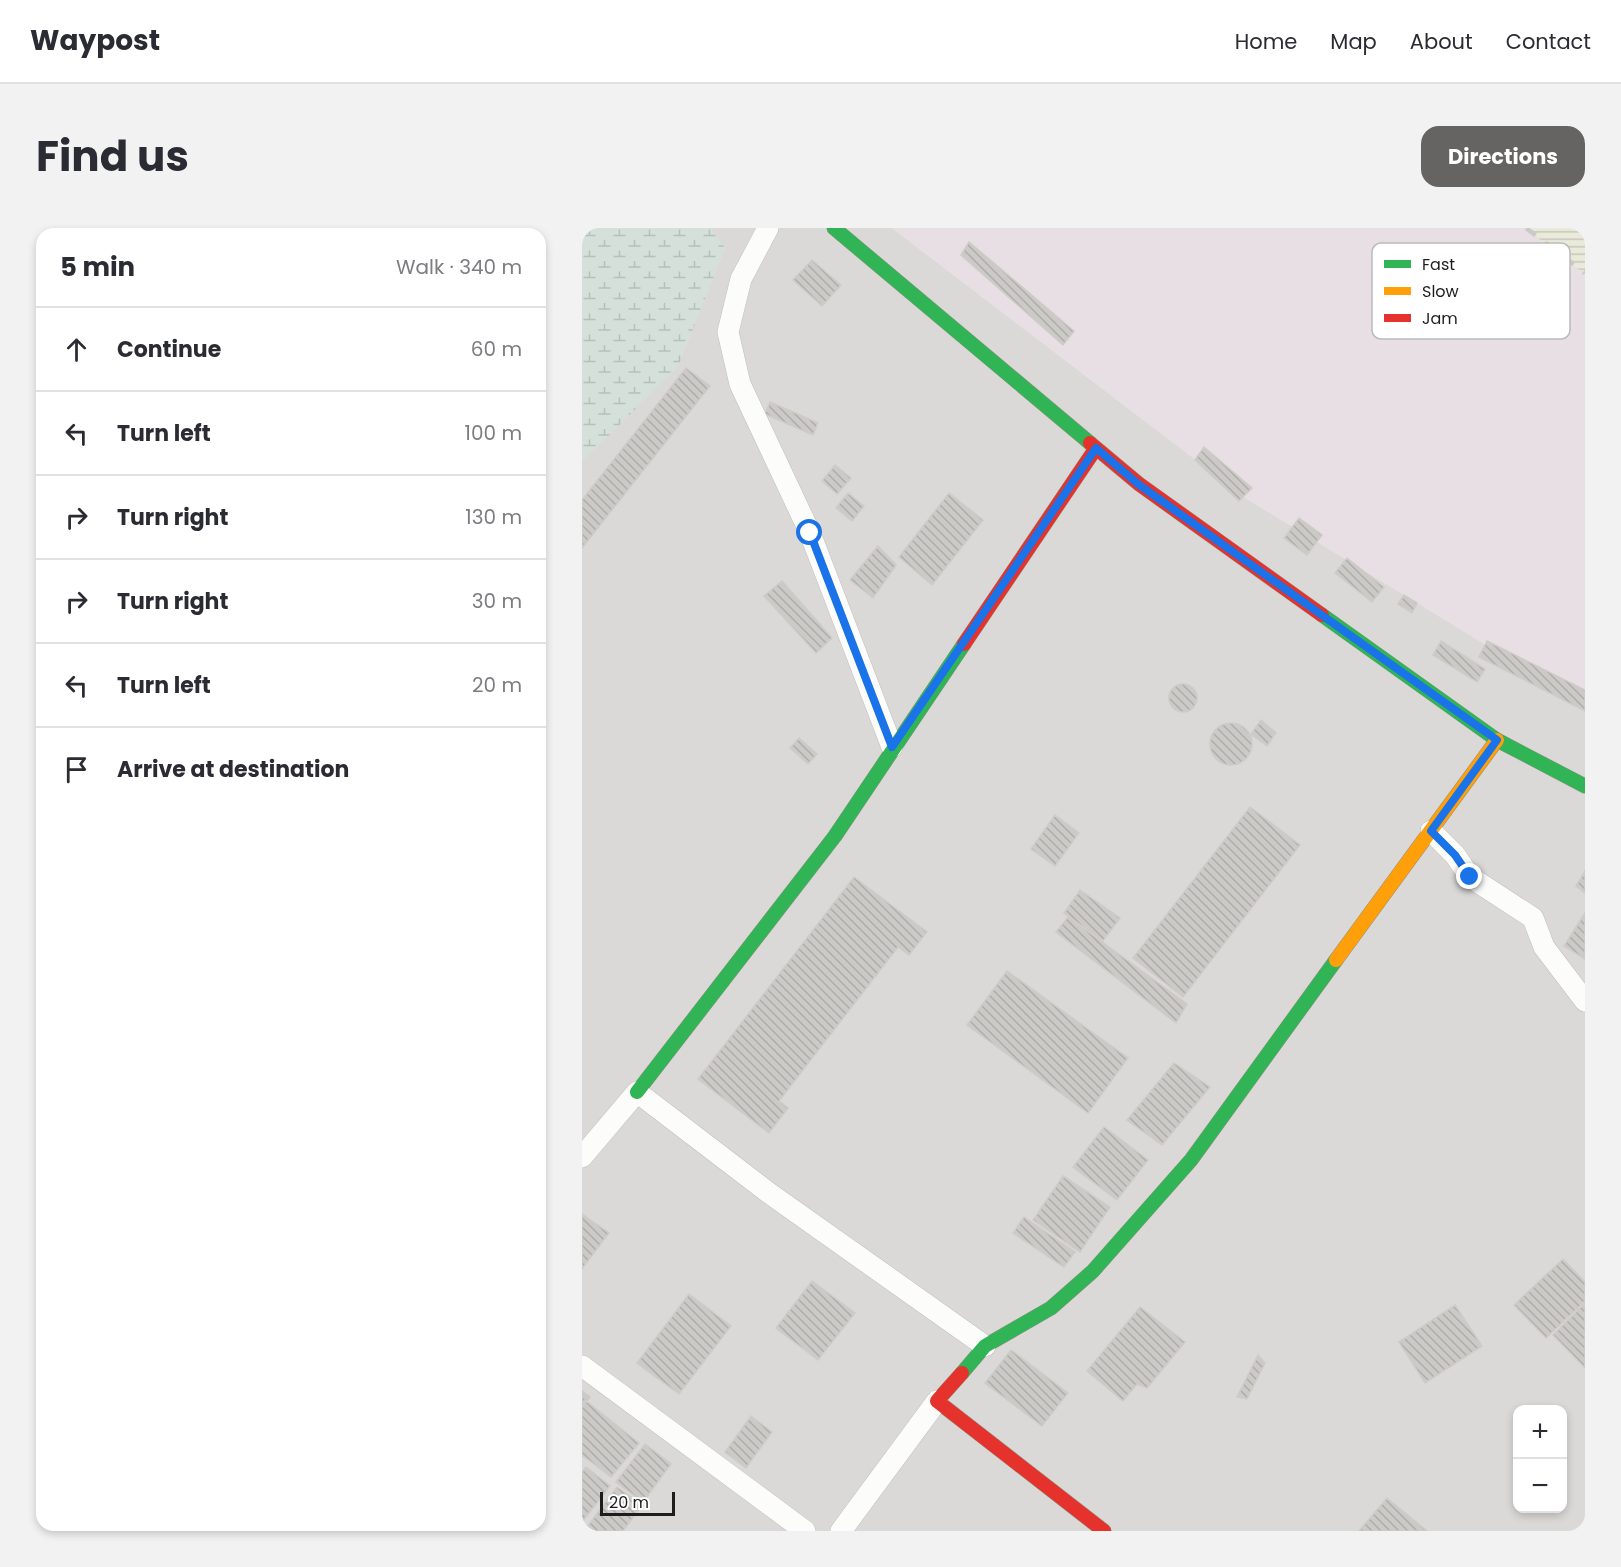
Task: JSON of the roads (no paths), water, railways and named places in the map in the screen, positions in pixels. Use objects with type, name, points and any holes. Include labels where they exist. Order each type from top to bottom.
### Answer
[{"type":"street","points":[[768,228],[741,279],[728,332],[738,374],[810,533],[892,747]]},
{"type":"street","points":[[834,228],[1138,484],[1497,740],[1585,786]]},
{"type":"street","points":[[582,1157],[637,1092],[835,836],[892,747],[1096,448]]},
{"type":"street","points":[[841,1531],[937,1401],[985,1346],[1051,1308],[1093,1271],[1191,1160],[1497,740]]},
{"type":"street","points":[[1431,831],[1455,855],[1470,877],[1533,918],[1544,947],[1585,1001]]},
{"type":"street","points":[[637,1092],[769,1192],[985,1346]]},
{"type":"street","points":[[582,1366],[805,1531]]},
{"type":"street","points":[[937,1401],[1104,1531]]},
{"type":"railway","points":[[1526,228],[1546,243]]},
{"type":"railway","points":[[1570,262],[1585,273]]}]
